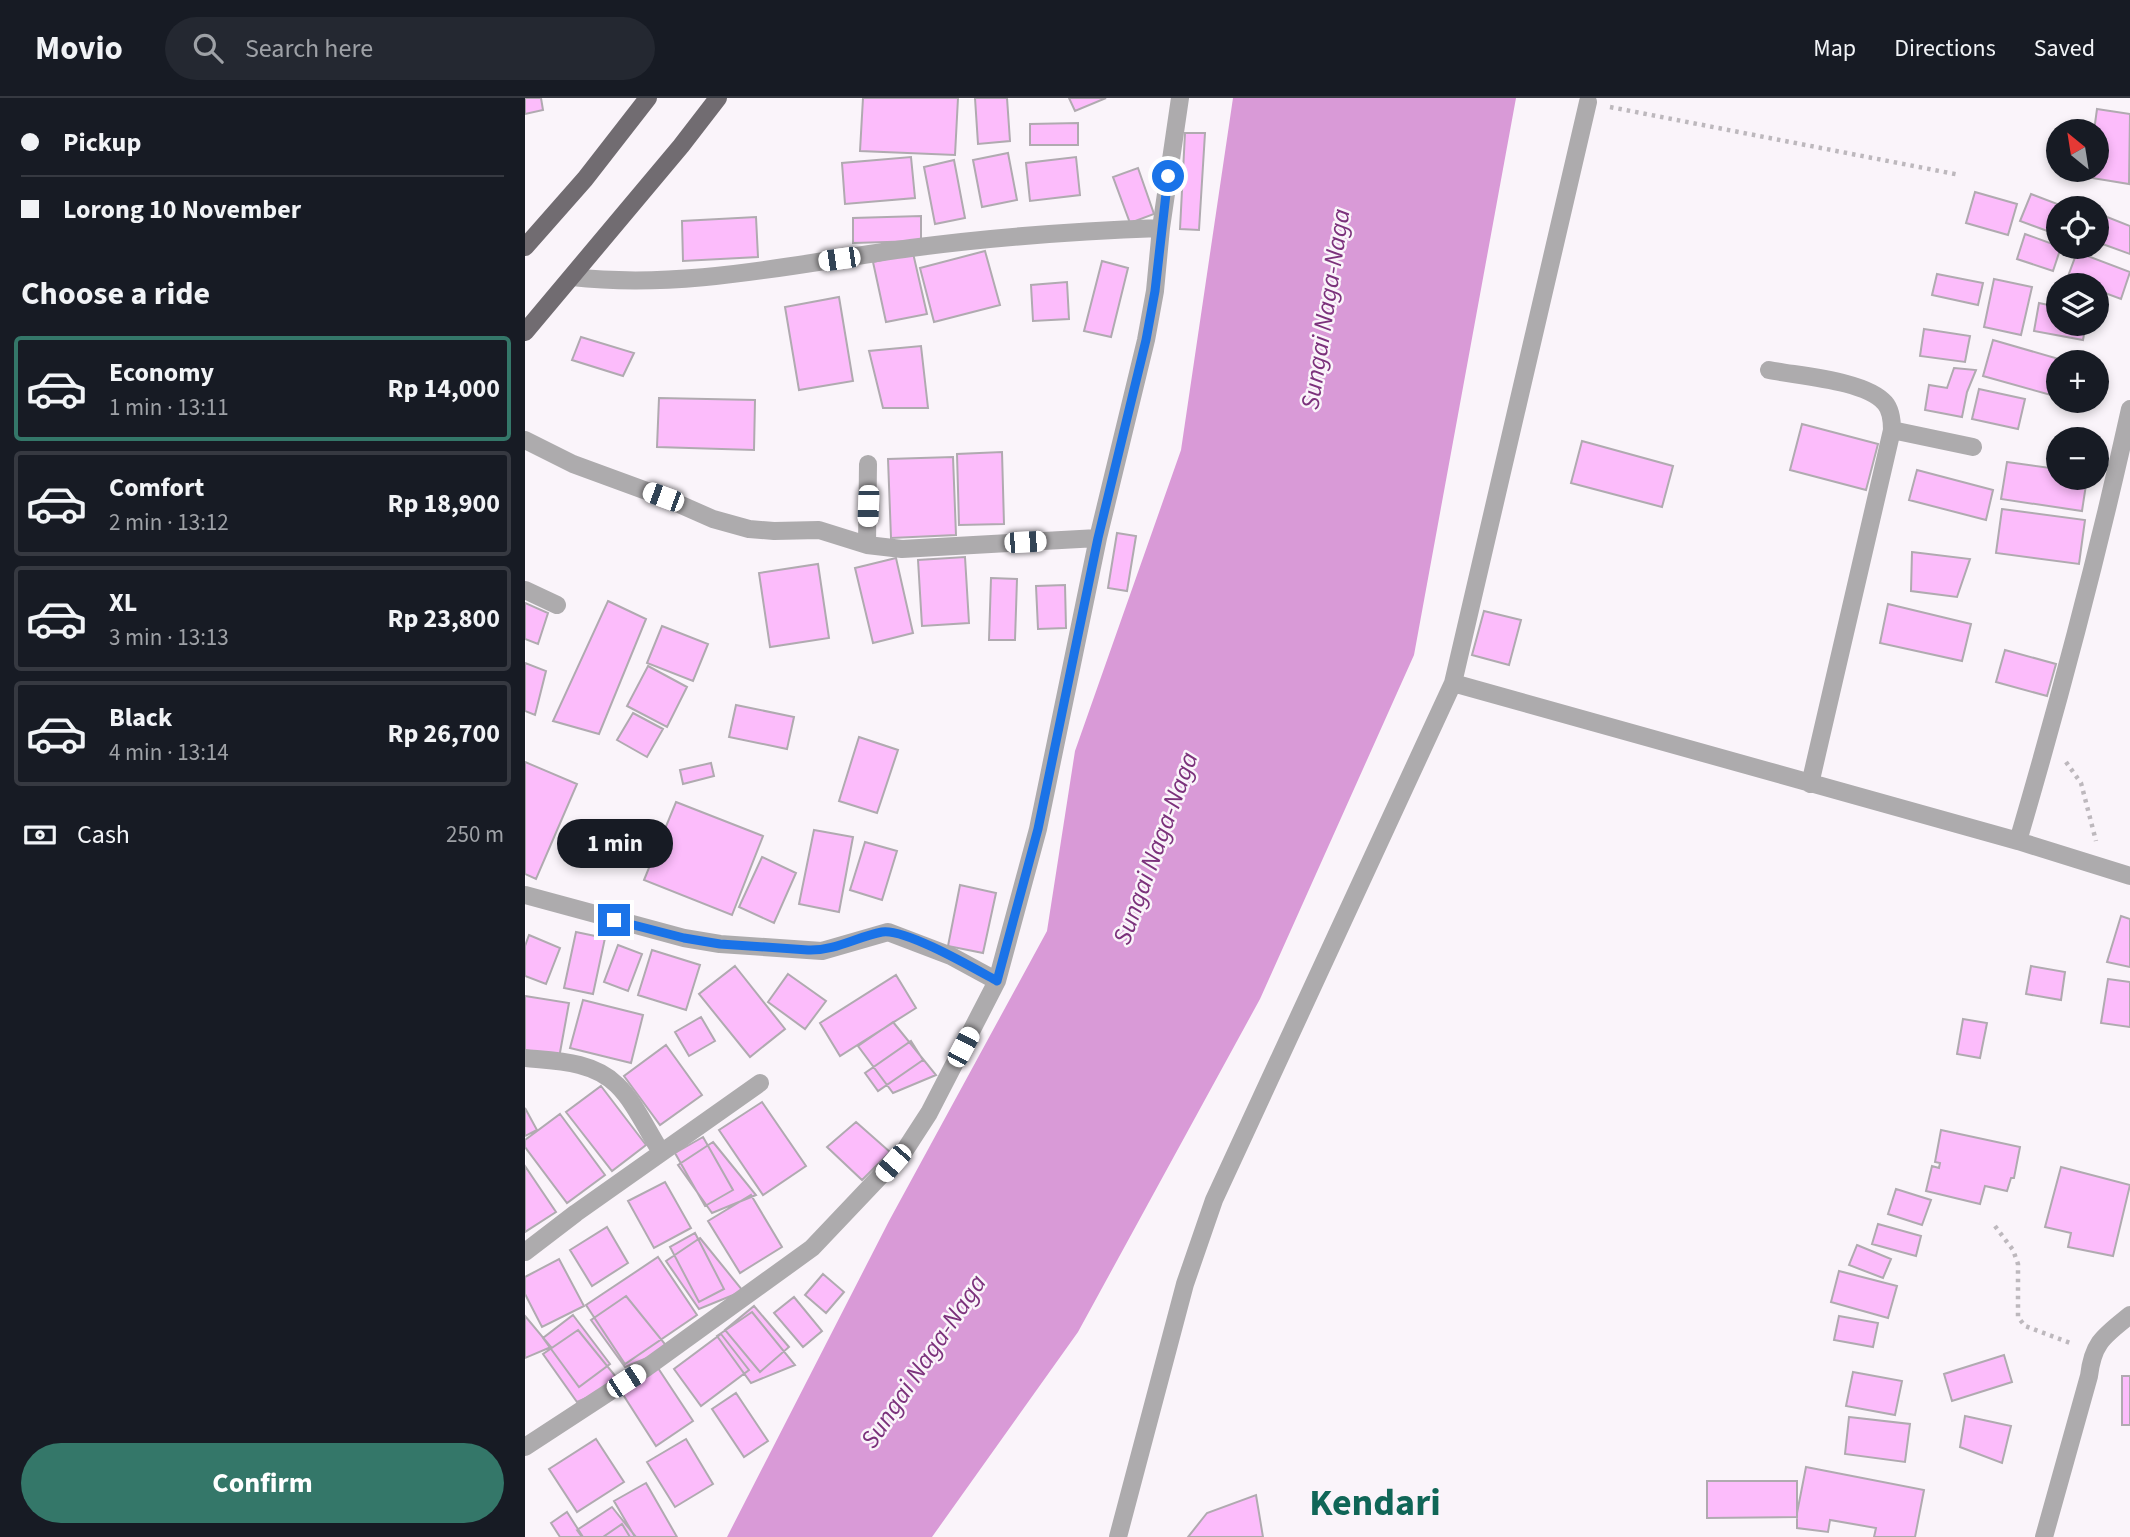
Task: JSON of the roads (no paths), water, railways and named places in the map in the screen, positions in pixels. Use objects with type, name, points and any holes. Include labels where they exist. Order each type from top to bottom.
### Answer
[{"type":"main road","points":[[525,247],[585,179],[648,98]]},
{"type":"main road","points":[[525,332],[681,146],[717,98]]},
{"type":"street","points":[[525,1447],[646,1368],[812,1248],[905,1150],[929,1113],[997,981],[1038,829],[1098,538],[1146,340],[1180,98]]},
{"type":"street","points":[[1118,1537],[1185,1284],[1214,1200],[1453,683],[1588,102]]},
{"type":"street","points":[[572,276],[611,281],[666,281],[1040,233],[1161,228]]},
{"type":"street","points":[[1769,370],[1870,392],[1886,404],[1892,418],[1892,430],[1810,784]]},
{"type":"street","points":[[2018,841],[2048,740],[2109,505],[2130,409]]},
{"type":"street","points":[[1892,430],[1973,447]]},
{"type":"street","points":[[525,440],[573,464],[663,497],[713,519],[749,529],[819,530],[867,545],[902,549],[1098,538]]},
{"type":"street","points":[[867,545],[868,464]]},
{"type":"street","points":[[525,590],[557,605]]},
{"type":"street","points":[[1453,683],[2018,841],[2130,876]]},
{"type":"street","points":[[525,895],[684,938],[720,944],[822,951],[888,932],[940,951],[997,981]]},
{"type":"street","points":[[525,1058],[568,1062],[594,1070],[614,1082],[661,1152]]},
{"type":"street","points":[[525,1252],[760,1083]]},
{"type":"street","points":[[2044,1537],[2089,1376],[2093,1352],[2101,1340],[2130,1315]]},
{"type":"water","name":"Sungai Naga-Naga","points":[[1233,98],[1516,98],[1414,655],[1260,999],[1078,1332],[932,1537],[727,1537],[889,1221],[1047,931],[1075,751],[1181,450]]},
{"type":"district","name":"Kendari","points":[[1375,1502]]}]
